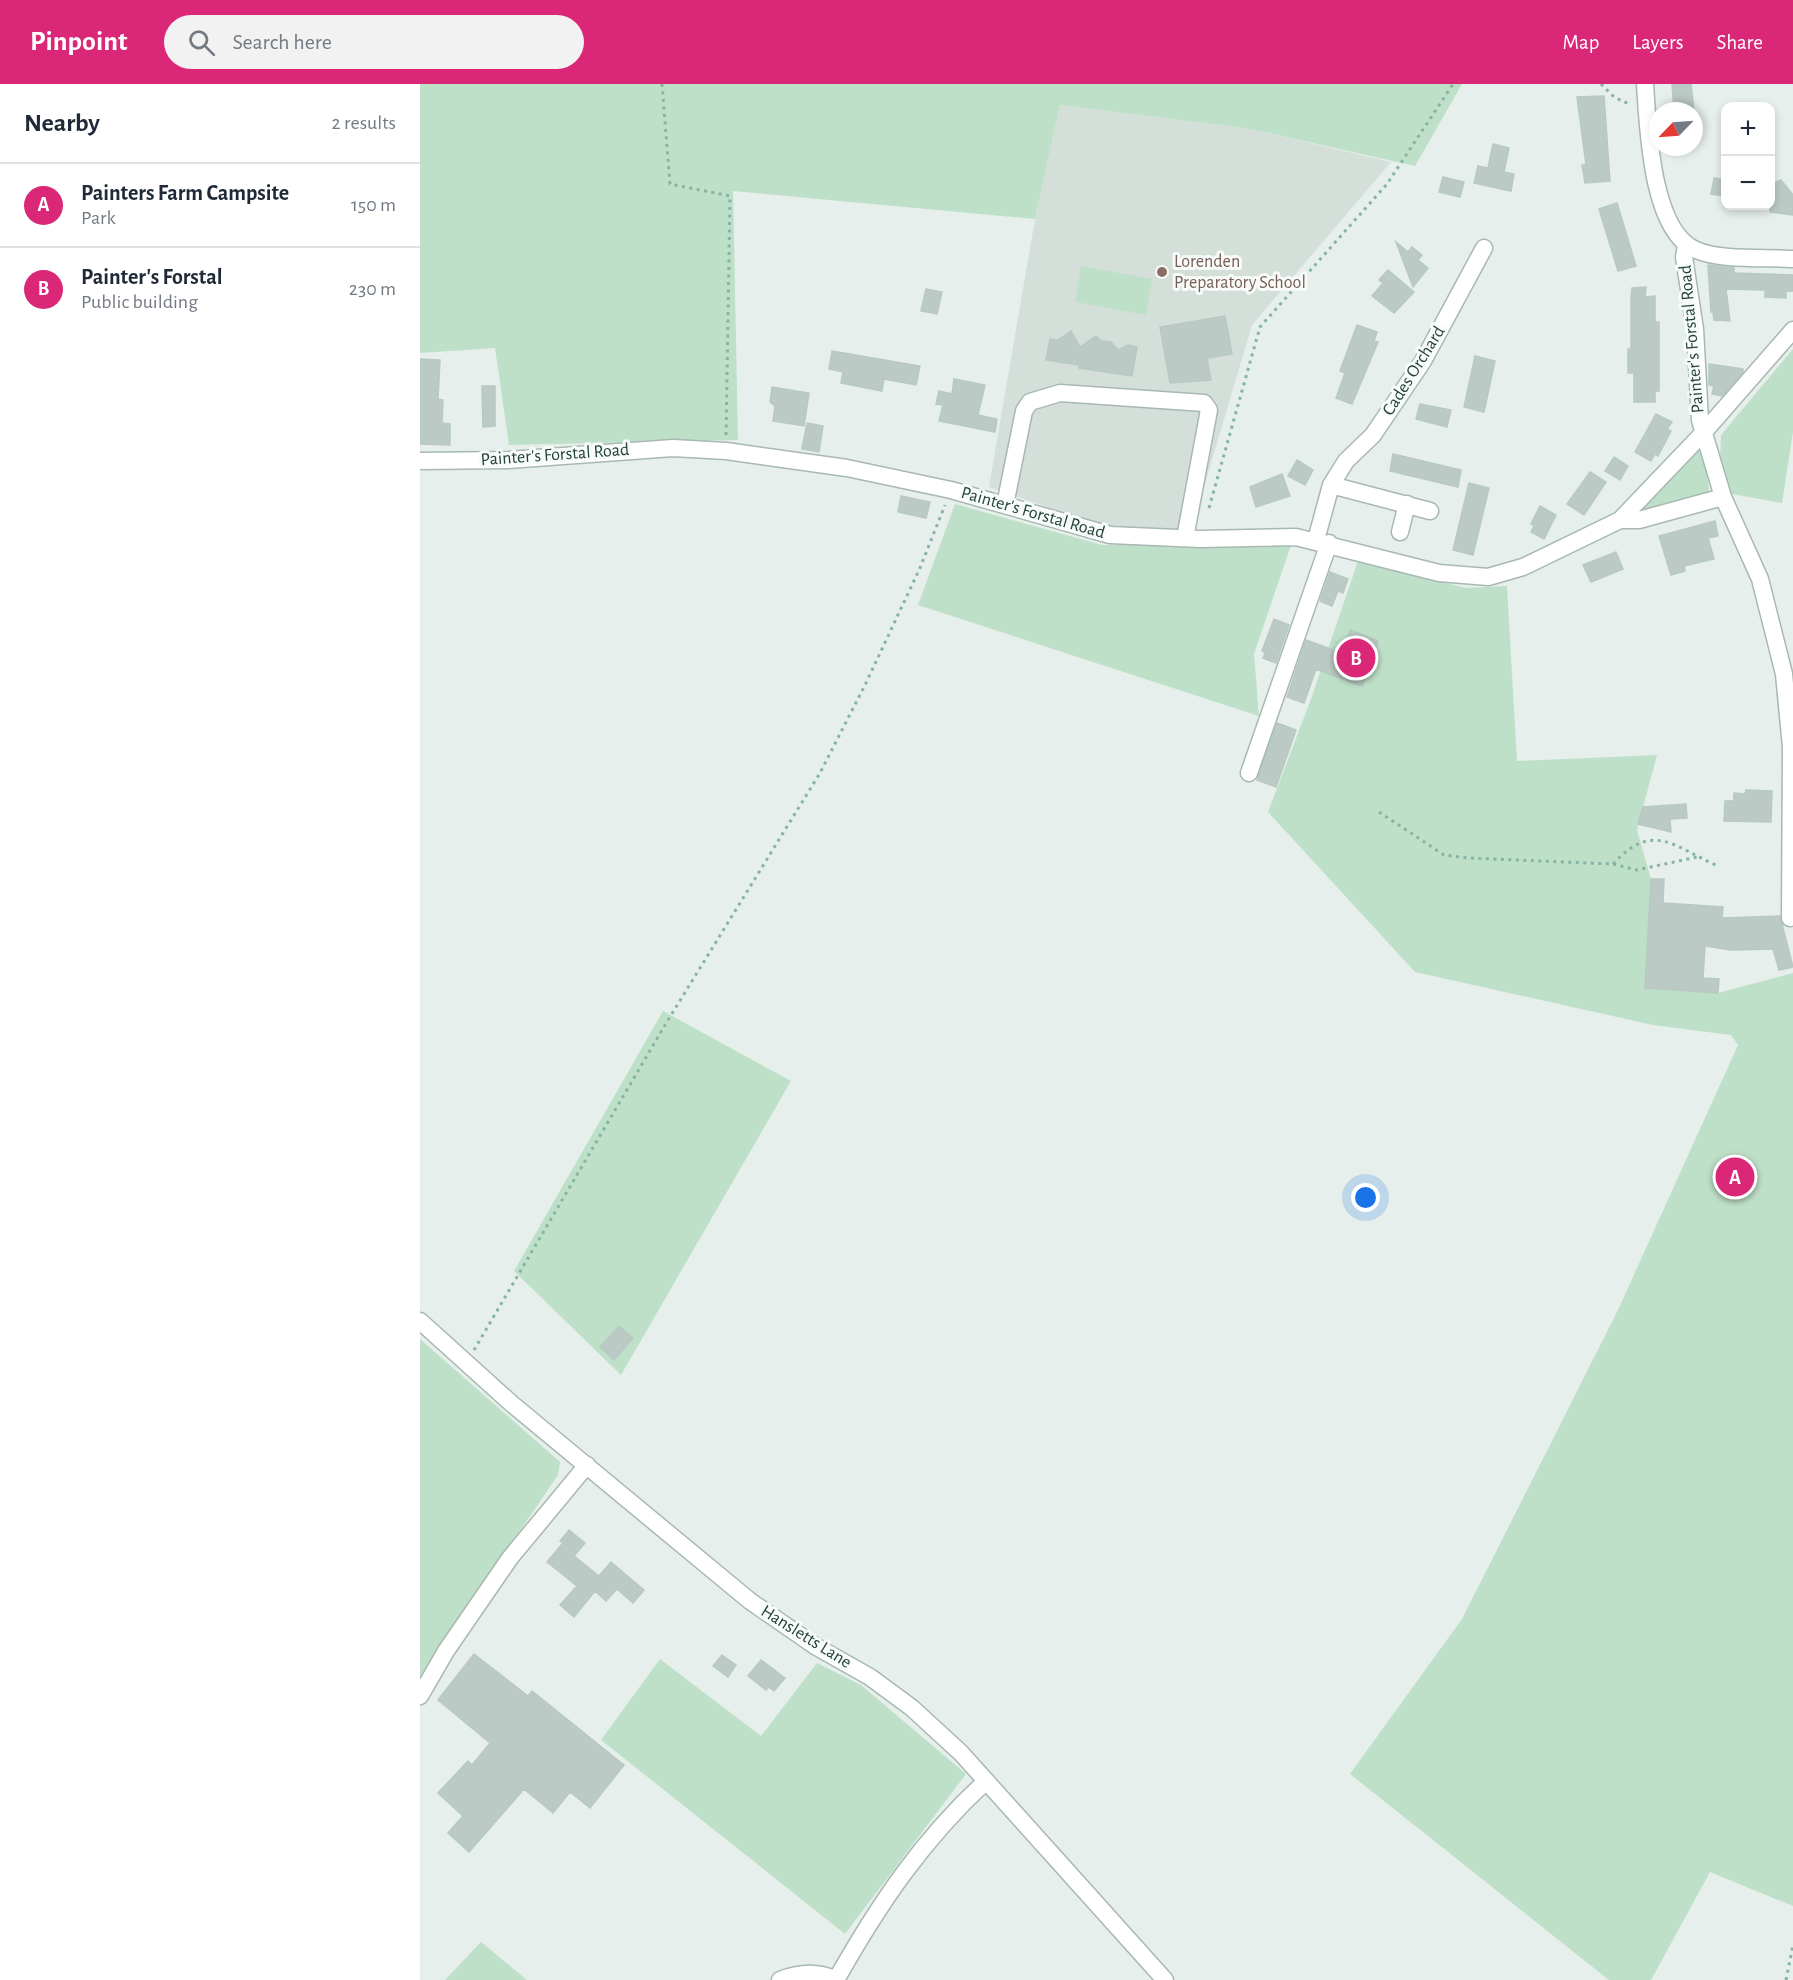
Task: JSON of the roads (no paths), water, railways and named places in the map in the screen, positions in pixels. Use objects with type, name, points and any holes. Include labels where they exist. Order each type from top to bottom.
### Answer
[{"type":"street","points":[[1645,84],[1654,167],[1672,229],[1686,245],[1713,254],[1793,259]]},
{"type":"street","name":"Painter's Forstal Road","points":[[1686,245],[1684,257],[1700,379],[1700,420],[1704,432]]},
{"type":"street","name":"Cades Orchard","points":[[1249,773],[1322,541],[1331,484],[1346,461],[1373,435],[1423,361],[1484,248]]},
{"type":"street","name":"Painter's Forstal Road","points":[[420,460],[508,460],[672,448],[726,451],[847,468],[951,490],[1110,535],[1192,538],[1296,537],[1322,541],[1440,573],[1488,577],[1523,567],[1620,520],[1704,432],[1793,330]]},
{"type":"street","points":[[1005,505],[1024,411],[1030,402],[1060,393],[1204,403],[1209,410],[1192,538]]},
{"type":"street","points":[[1704,432],[1723,497],[1760,579],[1784,674],[1791,747],[1790,918]]},
{"type":"street","points":[[1331,484],[1430,511]]},
{"type":"street","points":[[1620,520],[1639,520],[1723,497]]},
{"type":"street","points":[[1400,532],[1407,504]]},
{"type":"street","name":"Hansletts Lane","points":[[420,1321],[512,1404],[750,1601],[899,1697],[944,1736],[1165,1980]]},
{"type":"street","points":[[420,1696],[446,1651],[510,1558],[587,1465]]},
{"type":"street","points":[[780,1980],[795,1974],[836,1980],[864,1930],[923,1846],[986,1781]]},
{"type":"place","name":"Lorenden Preparatory School","points":[[1162,272]]},
{"type":"place","name":"Painter's Forstal","points":[[1356,658]]},
{"type":"place","name":"Painters Farm Campsite","points":[[1735,1177]]}]
